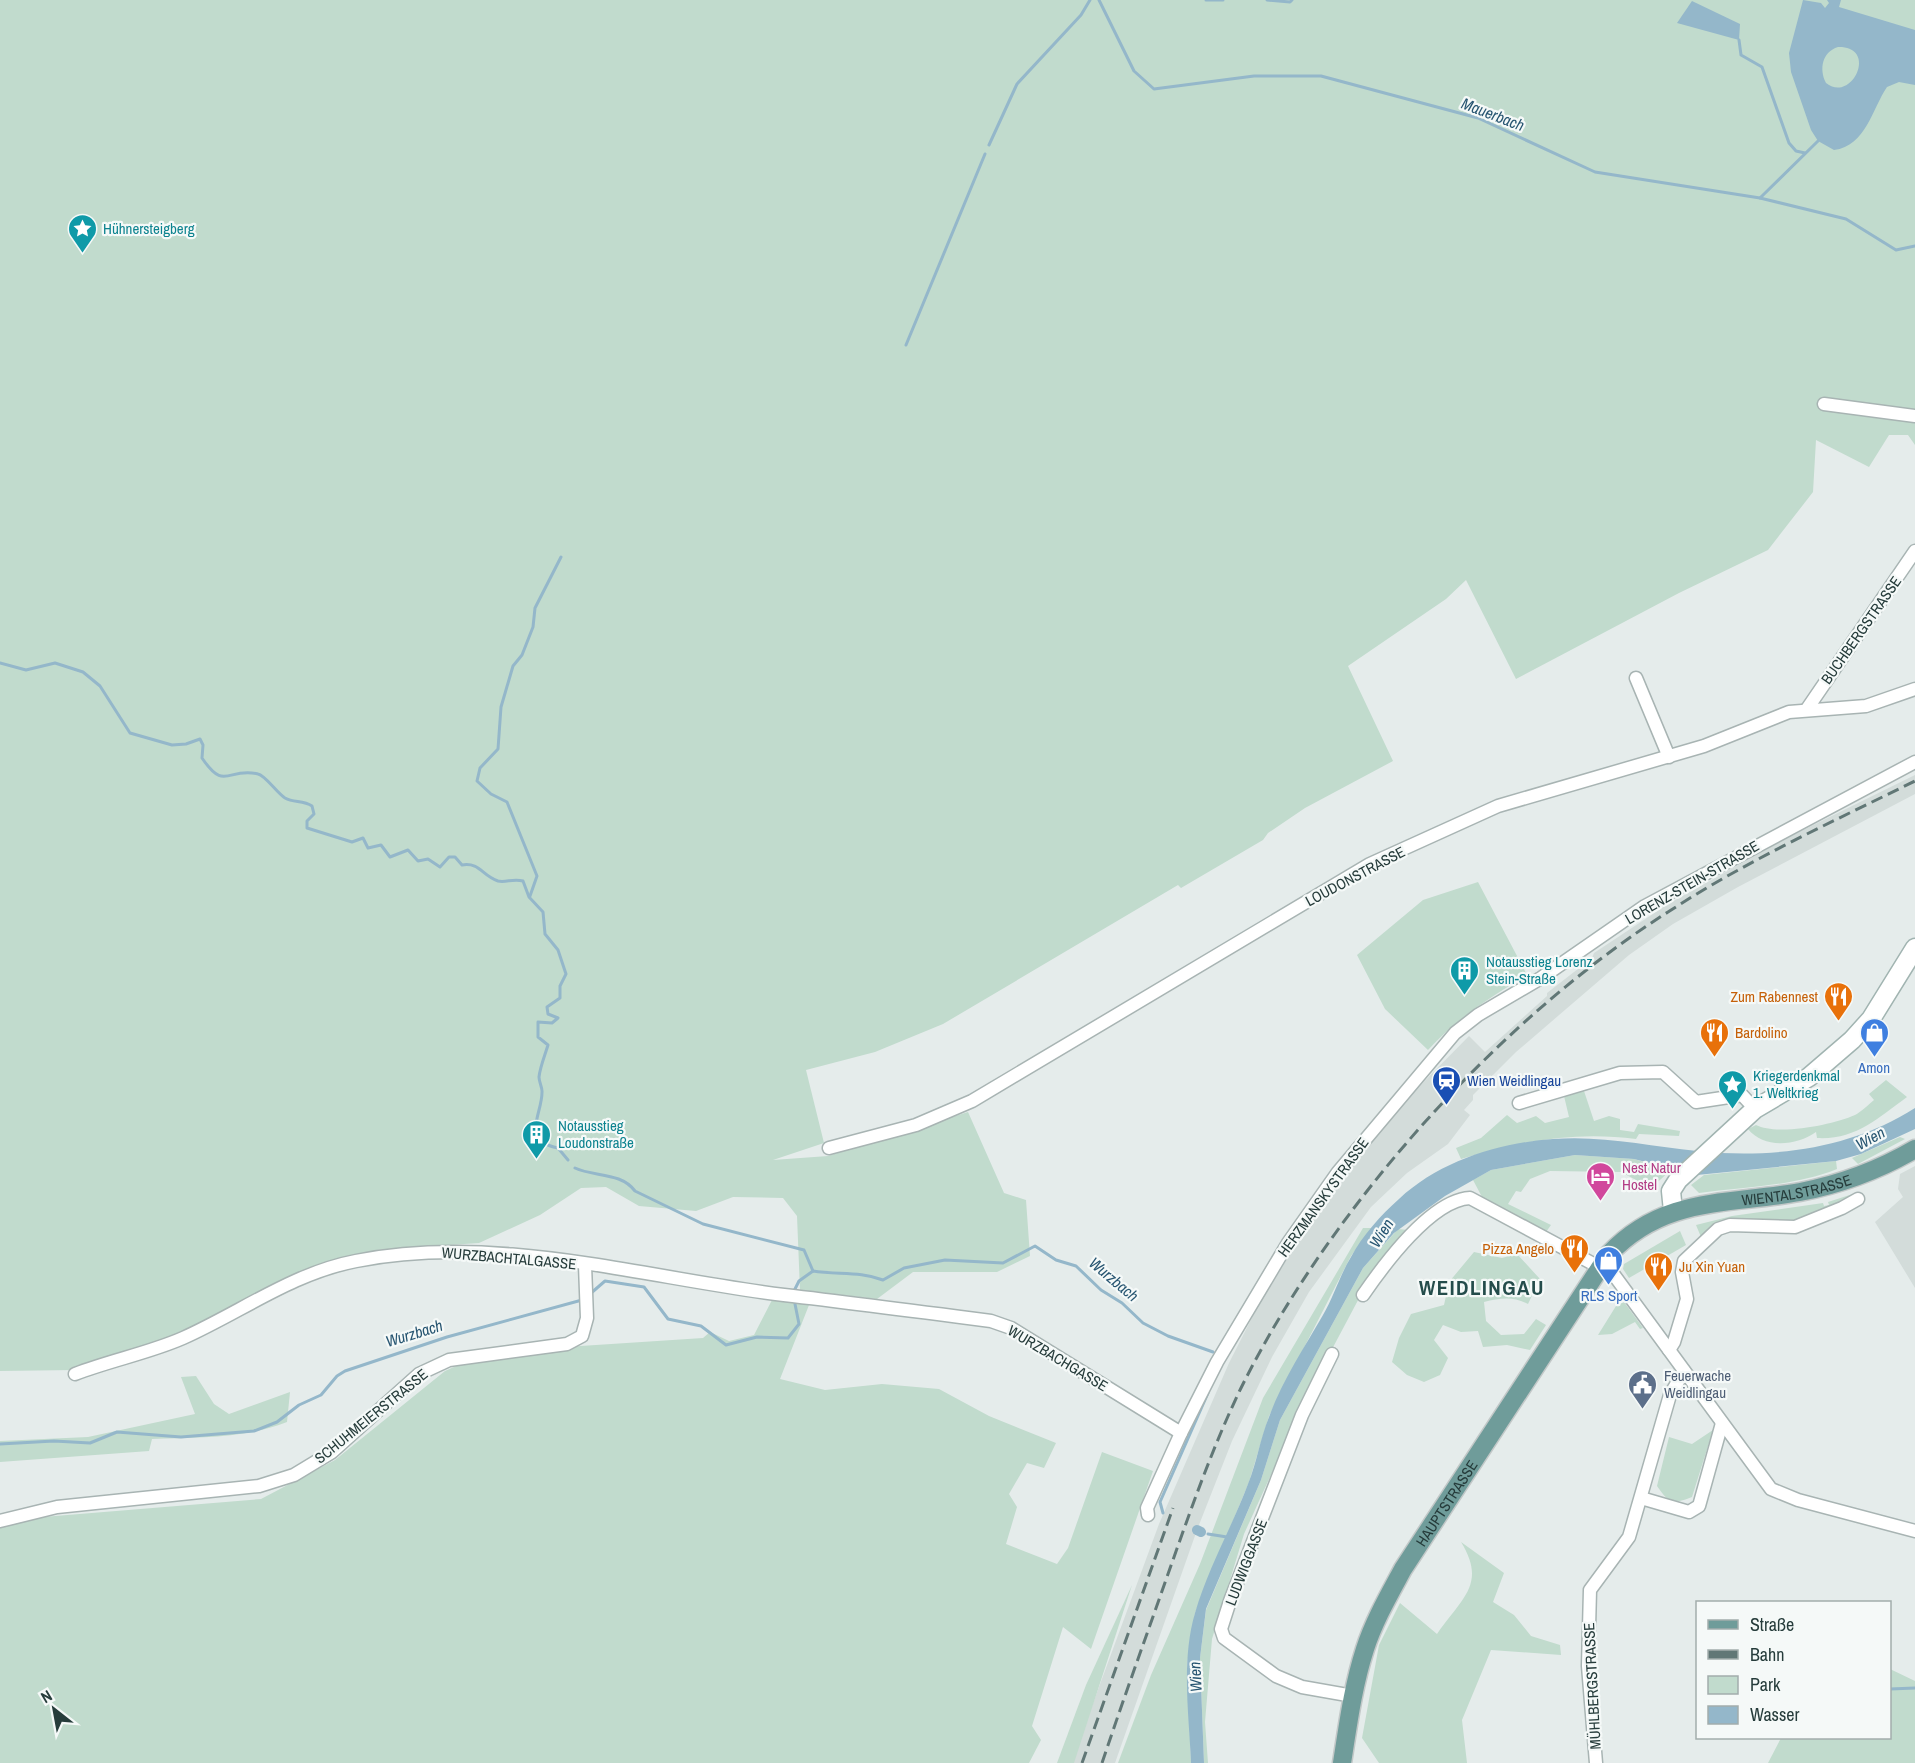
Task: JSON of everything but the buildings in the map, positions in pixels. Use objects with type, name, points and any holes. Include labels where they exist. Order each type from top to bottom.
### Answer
[{"type":"main road","points":[[1673,1211],[1671,1191],[1678,1180],[1755,1109],[1809,1077],[1852,1040],[1871,1019],[1915,948]]},
{"type":"main road","name":"WIENTALSTRASSE","points":[[1600,1266],[1615,1248],[1637,1229],[1673,1211],[1798,1192],[1838,1183],[1881,1167],[1915,1149]]},
{"type":"main road","name":"HAUPTSTRASSE","points":[[1342,1763],[1353,1696],[1368,1640],[1403,1569],[1600,1266]]},
{"type":"street","points":[[1824,404],[1915,416]]},
{"type":"street","name":"BUCHBERGSTRASSE","points":[[1808,708],[1915,551]]},
{"type":"street","points":[[1636,678],[1669,757]]},
{"type":"street","name":"LOUDONSTRASSE","points":[[829,1148],[916,1125],[972,1101],[1370,864],[1498,806],[1704,746],[1788,712],[1808,708],[1866,706],[1915,688]]},
{"type":"street","name":"LORENZ-STEIN-STRASSE","points":[[1434,1057],[1455,1033],[1478,1015],[1541,978],[1645,906],[1910,765]]},
{"type":"street","name":"HERZMANSKYSTRASSE","points":[[1180,1433],[1217,1362],[1288,1243],[1338,1172],[1434,1057]]},
{"type":"street","points":[[1520,1103],[1620,1073],[1663,1072],[1696,1102],[1742,1095],[1755,1109]]},
{"type":"street","points":[[1363,1295],[1386,1261],[1417,1229],[1442,1210],[1470,1198],[1544,1239],[1600,1266],[1618,1280],[1771,1489],[1798,1500],[1915,1531]]},
{"type":"street","points":[[1669,1350],[1674,1342],[1687,1299],[1682,1272],[1684,1261],[1718,1229],[1731,1225],[1795,1227],[1858,1199]]},
{"type":"street","name":"WURZBACHTALGASSE","points":[[75,1374],[184,1338],[281,1287],[354,1261],[397,1254],[462,1252],[531,1257],[809,1297]]},
{"type":"street","name":"SCHUHMEIERSTRASSE","points":[[0,1521],[57,1507],[259,1486],[294,1475],[332,1452],[419,1374],[449,1360],[567,1344],[582,1336],[587,1318],[585,1265]]},
{"type":"street","name":"WURZBACHGASSE","points":[[809,1297],[991,1321],[1011,1328],[1180,1433]]},
{"type":"street","name":"LUDWIGGASSE","points":[[1332,1354],[1302,1414],[1230,1600],[1221,1629],[1224,1638],[1276,1676],[1302,1687],[1353,1696]]},
{"type":"street","name":"MÜHLBERGSTRASSE","points":[[1596,1763],[1588,1666],[1590,1590],[1629,1537],[1670,1395],[1684,1371]]},
{"type":"street","points":[[1641,1498],[1689,1512],[1695,1510],[1699,1506],[1722,1423]]},
{"type":"street","points":[[1148,1515],[1147,1508],[1180,1433]]},
{"type":"shaded area","points":[[1915,775],[1915,794],[1738,887],[1673,924],[1629,955],[1516,1052],[1473,1095],[1473,1100],[1464,1110],[1470,1115],[1448,1144],[1407,1173],[1371,1207],[1309,1292],[1272,1357],[1232,1441],[1197,1530],[1115,1763],[1071,1763],[1159,1524],[1229,1363],[1259,1304],[1304,1232],[1402,1104],[1469,1036],[1485,1052],[1547,996],[1547,993],[1592,958],[1594,953],[1668,904],[1789,837]]},
{"type":"shaded area","points":[[1915,1166],[1915,1288],[1875,1222],[1903,1197],[1898,1189],[1900,1174]]},
{"type":"green space","points":[[0,0],[1915,0],[1915,445],[1908,435],[1889,435],[1869,467],[1816,440],[1813,492],[1768,550],[1679,593],[1516,679],[1466,580],[1446,599],[1348,666],[1393,761],[1305,808],[1268,833],[1263,840],[1181,888],[1178,885],[943,1024],[875,1052],[806,1070],[824,1143],[773,1160],[828,1156],[968,1112],[1004,1193],[1026,1200],[1030,1256],[997,1272],[913,1272],[877,1299],[800,1290],[797,1216],[783,1198],[733,1197],[696,1211],[639,1206],[606,1187],[581,1188],[540,1215],[479,1243],[377,1250],[283,1284],[176,1341],[75,1370],[0,1371]]},
{"type":"green space","points":[[1478,882],[1527,975],[1463,1018],[1428,1050],[1385,1009],[1357,955],[1423,900]]},
{"type":"green space","points":[[1886,1080],[1907,1097],[1865,1127],[1843,1136],[1817,1138],[1816,1132],[1799,1140],[1781,1143],[1763,1140],[1748,1129],[1756,1125],[1778,1129],[1805,1128],[1845,1119],[1857,1114],[1874,1100],[1869,1094]]},
{"type":"green space","points":[[1584,1091],[1594,1121],[1609,1116],[1620,1119],[1620,1130],[1634,1132],[1638,1124],[1680,1131],[1679,1136],[1639,1134],[1636,1139],[1592,1136],[1548,1139],[1504,1147],[1461,1159],[1456,1148],[1481,1138],[1507,1115],[1517,1123],[1536,1116],[1545,1123],[1569,1117],[1564,1096]]},
{"type":"green space","points":[[1900,1137],[1905,1139],[1858,1164],[1852,1158]]},
{"type":"green space","points":[[1575,1155],[1634,1159],[1671,1170],[1651,1188],[1621,1172],[1550,1171],[1530,1179],[1521,1192],[1516,1191],[1508,1204],[1551,1225],[1546,1232],[1482,1197],[1473,1180],[1491,1170]]},
{"type":"green space","points":[[1836,1161],[1837,1169],[1821,1175],[1769,1185],[1699,1193],[1691,1185],[1704,1175]]},
{"type":"green space","points":[[1859,1192],[1792,1224],[1736,1219],[1721,1222],[1701,1237],[1696,1225],[1732,1216],[1823,1203],[1824,1206],[1829,1205],[1828,1202]]},
{"type":"green space","points":[[1363,1228],[1372,1228],[1351,1256],[1269,1416],[1249,1482],[1195,1613],[1187,1664],[1191,1763],[1118,1763],[1151,1675],[1200,1564],[1263,1398]]},
{"type":"green space","points":[[1398,1229],[1408,1230],[1373,1272],[1305,1400],[1244,1534],[1212,1639],[1205,1722],[1208,1763],[1204,1763],[1200,1658],[1206,1610],[1261,1480],[1280,1420],[1363,1268]]},
{"type":"green space","points":[[1680,1231],[1686,1245],[1629,1278],[1623,1269],[1624,1264]]},
{"type":"green space","points":[[1474,1252],[1502,1258],[1517,1254],[1540,1279],[1528,1304],[1506,1298],[1484,1302],[1486,1321],[1501,1335],[1524,1334],[1536,1319],[1546,1325],[1530,1350],[1507,1345],[1483,1347],[1478,1331],[1461,1332],[1443,1325],[1434,1340],[1448,1358],[1440,1375],[1424,1382],[1407,1375],[1392,1362],[1399,1338],[1411,1314],[1444,1305],[1449,1282]]},
{"type":"green space","points":[[772,1300],[809,1305],[780,1379],[825,1390],[882,1384],[939,1389],[989,1416],[1056,1443],[1044,1468],[1027,1463],[1009,1494],[1017,1507],[1006,1544],[1057,1564],[1068,1548],[1102,1452],[1153,1471],[1091,1649],[1063,1627],[1032,1726],[1041,1740],[1029,1763],[0,1763],[0,1528],[43,1517],[261,1499],[335,1460],[445,1371],[465,1362],[550,1348],[703,1338],[710,1332],[729,1341],[754,1335]]},
{"type":"green space","points":[[1624,1302],[1643,1328],[1640,1329],[1635,1322],[1612,1334],[1598,1335],[1616,1306]]},
{"type":"green space","points":[[196,1376],[214,1404],[229,1414],[290,1392],[287,1422],[254,1432],[152,1439],[149,1451],[0,1462],[0,1441],[88,1437],[195,1414],[181,1377]]},
{"type":"green space","points":[[1713,1430],[1692,1497],[1675,1502],[1668,1499],[1657,1486],[1669,1437],[1692,1444]]},
{"type":"green space","points":[[1461,1542],[1504,1573],[1493,1602],[1514,1615],[1531,1636],[1560,1645],[1561,1655],[1491,1650],[1462,1720],[1467,1763],[1379,1763],[1362,1738],[1379,1645],[1400,1603],[1437,1634],[1462,1600],[1471,1580],[1472,1569]]},
{"type":"green space","points":[[1132,1585],[1074,1763],[1057,1763],[1086,1685]]},
{"type":"green space","points":[[1891,1669],[1915,1681],[1915,1763],[1768,1763],[1780,1739],[1891,1739]]},
{"type":"water","points":[[1803,0],[1821,3],[1825,8],[1829,3],[1827,0],[1841,0],[1839,7],[1915,30],[1915,85],[1899,82],[1887,87],[1861,134],[1854,142],[1834,150],[1818,141],[1811,130],[1791,72],[1789,53]],"holes":[[[1838,47],[1850,49],[1857,55],[1859,63],[1852,81],[1845,86],[1836,87],[1826,83],[1823,72],[1825,57]]]},
{"type":"water","points":[[1692,1],[1740,24],[1739,40],[1677,23]]},
{"type":"water","name":"Wien","points":[[1915,1108],[1915,1129],[1861,1154],[1836,1161],[1697,1175],[1634,1159],[1575,1155],[1491,1170],[1445,1196],[1394,1233],[1363,1268],[1280,1420],[1261,1480],[1206,1609],[1200,1658],[1204,1763],[1191,1763],[1188,1650],[1200,1596],[1248,1484],[1266,1425],[1280,1391],[1327,1308],[1355,1249],[1372,1226],[1399,1199],[1415,1186],[1451,1164],[1491,1150],[1532,1141],[1589,1138],[1697,1151],[1782,1152],[1838,1142],[1890,1122]]},
{"type":"waterway","points":[[989,145],[1017,84],[1081,15],[1090,0]]},
{"type":"waterway","name":"Mauerbach","points":[[1099,0],[1134,71],[1154,89],[1254,76],[1321,76],[1478,118],[1595,172],[1760,198],[1846,219],[1896,250],[1915,246]]},
{"type":"waterway","points":[[1206,0],[1223,0]]},
{"type":"waterway","points":[[1267,0],[1290,2],[1292,0]]},
{"type":"waterway","points":[[1739,40],[1741,55],[1762,67],[1789,143],[1796,151],[1805,153]]},
{"type":"waterway","points":[[1760,198],[1818,141]]},
{"type":"waterway","points":[[906,345],[985,154]]},
{"type":"waterway","points":[[530,896],[537,876],[507,802],[491,794],[477,781],[480,768],[498,749],[501,707],[513,666],[522,655],[533,627],[535,608],[561,557]]},
{"type":"waterway","points":[[0,663],[26,670],[55,663],[83,672],[100,686],[130,733],[172,745],[186,744],[200,739],[203,745],[202,758],[216,774],[222,776],[239,773],[258,774],[285,798],[312,806],[314,814],[307,821],[307,828],[352,842],[363,838],[368,848],[381,845],[390,857],[408,850],[418,861],[428,859],[440,867],[449,857],[455,857],[462,865],[477,867],[498,881],[523,881],[529,897],[543,912],[545,934],[558,950],[566,974],[560,986],[560,998],[547,1007],[548,1014],[558,1018],[552,1023],[538,1022],[538,1037],[548,1045],[539,1079],[542,1091],[536,1133],[539,1139],[546,1144],[558,1148],[568,1160]]},
{"type":"waterway","points":[[575,1168],[622,1181],[635,1191],[703,1224],[804,1250],[813,1271]]},
{"type":"waterway","name":"Wurzbach","points":[[794,1291],[799,1281],[813,1271],[866,1275],[883,1280],[904,1268],[945,1260],[1003,1263],[1035,1246],[1056,1260],[1076,1266],[1101,1290],[1122,1303],[1143,1323],[1168,1336],[1213,1352]]},
{"type":"waterway","name":"Wurzbach","points":[[590,1294],[605,1281],[644,1287],[668,1319],[701,1326],[726,1345],[757,1337],[788,1338],[799,1324],[795,1304]]},
{"type":"waterway","name":"Wurzbach","points":[[0,1444],[54,1441],[90,1443],[117,1432],[181,1437],[254,1431],[277,1422],[299,1405],[321,1395],[337,1376],[345,1371],[447,1337],[582,1300]]},
{"type":"waterway","name":"Wurzbach","points":[[1217,1374],[1223,1360]]},
{"type":"waterway","name":"Wurzbach","points":[[1163,1513],[1160,1502],[1208,1393]]},
{"type":"waterway","name":"Wurzbach","points":[[1197,1530],[1201,1532]]},
{"type":"waterway","name":"Wurzbach","points":[[1208,1534],[1227,1537]]},
{"type":"waterway","points":[[1891,1689],[1915,1688]]},
{"type":"railway","points":[[1102,1763],[1193,1504],[1220,1434],[1241,1388],[1278,1320],[1321,1253],[1370,1187],[1424,1123],[1482,1063],[1542,1007],[1604,956],[1668,912],[1728,876],[1915,781]]},
{"type":"railway","points":[[1082,1763],[1173,1508]]},
{"type":"place","name":"Hühnersteigberg","points":[[82,254]]},
{"type":"place","name":"Notausstieg Lorenz Stein-Straße","points":[[1465,996]]},
{"type":"place","name":"Zum Rabennest","points":[[1839,1022]]},
{"type":"place","name":"Bardolino","points":[[1714,1058]]},
{"type":"place","name":"Amon","points":[[1874,1058]]},
{"type":"place","name":"Wien Weidlingau","points":[[1446,1106]]},
{"type":"place","name":"Kriegerdenkmal 1. Weltkrieg","points":[[1732,1110]]},
{"type":"place","name":"Notausstieg Loudonstraße","points":[[537,1160]]},
{"type":"place","name":"Nest Natur Hostel","points":[[1601,1202]]},
{"type":"place","name":"Pizza Angelo","points":[[1575,1274]]},
{"type":"place","name":"RLS Sport","points":[[1609,1286]]},
{"type":"place","name":"Ju Xin Yuan","points":[[1658,1292]]},
{"type":"place","name":"Feuerwache Weidlingau","points":[[1643,1410]]},
{"type":"district","name":"WEIDLINGAU","points":[[1482,1287]]}]
